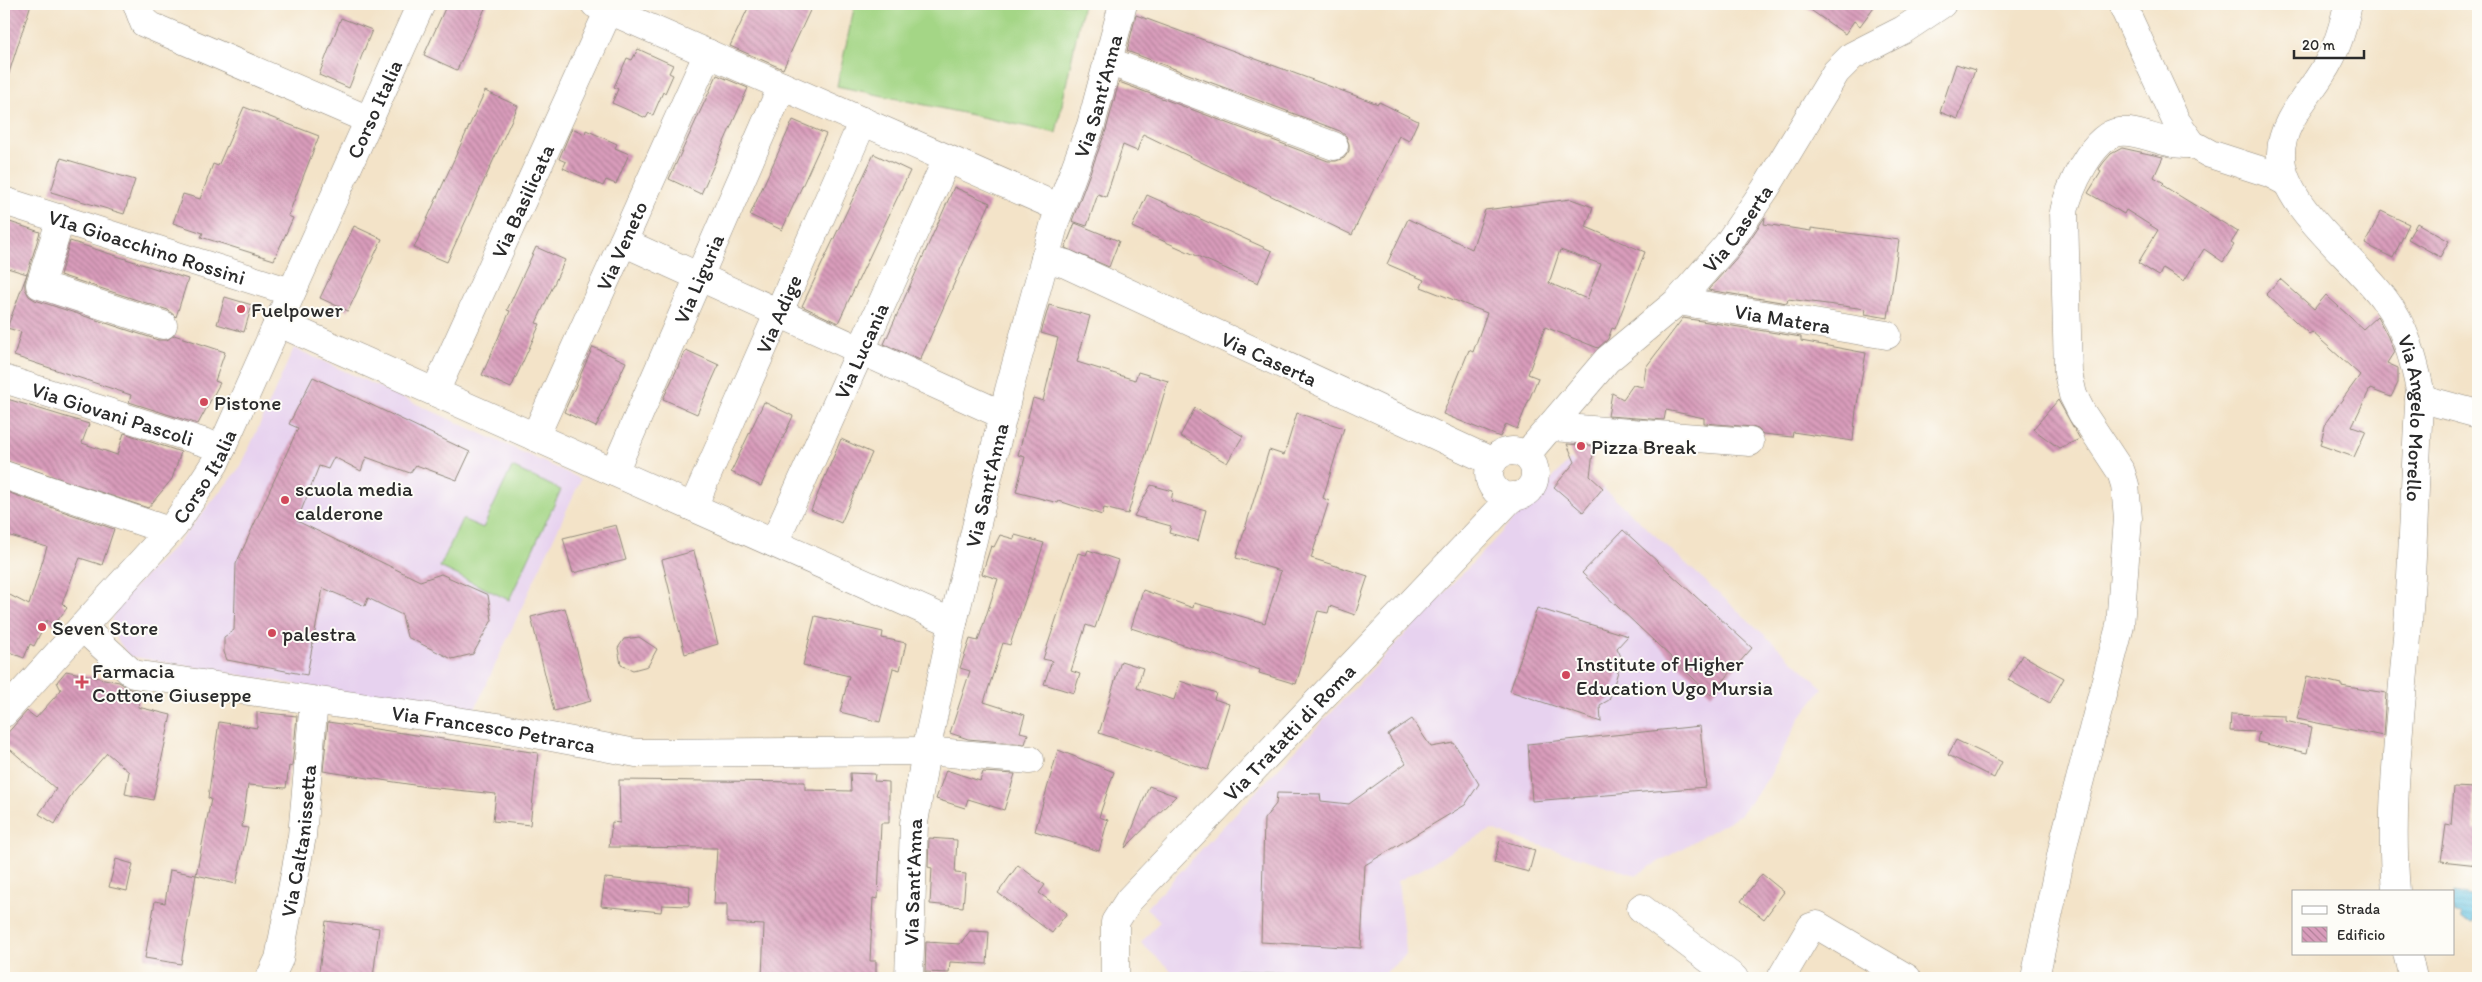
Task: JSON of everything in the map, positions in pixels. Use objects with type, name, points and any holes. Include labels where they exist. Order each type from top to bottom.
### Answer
[{"type":"street","points":[[137,4],[144,23],[368,120]]},
{"type":"street","name":"Corso Italia","points":[[4,713],[169,531],[215,463],[421,4]]},
{"type":"street","name":"Via Sant'Anna","points":[[909,978],[914,823],[926,751],[953,622],[1003,415],[1045,258],[1060,208],[1091,125],[1123,4]]},
{"type":"street","name":"Via Caserta","points":[[1526,455],[1552,427],[1607,360],[1678,301],[1727,245],[1766,188],[1836,72],[1852,56],[1903,30],[1942,4]]},
{"type":"street","points":[[2122,4],[2176,121],[2192,144],[2210,154],[2269,173],[2286,182]]},
{"type":"street","name":"Via Angelo Morello","points":[[2348,4],[2340,36],[2329,62],[2289,123],[2283,138],[2281,155],[2286,182],[2311,218],[2384,298],[2399,322],[2413,354],[2419,398],[2409,610],[2393,787],[2392,846],[2396,890]]},
{"type":"street","points":[[602,7],[1060,208]]},
{"type":"street","name":"Via Basilicata","points":[[435,392],[602,7]]},
{"type":"street","name":"Via Veneto","points":[[535,437],[708,53]]},
{"type":"street","points":[[1108,61],[1334,146]]},
{"type":"street","name":"Via Liguria","points":[[614,472],[782,86]]},
{"type":"street","name":"Via Adige","points":[[693,507],[863,121]]},
{"type":"street","points":[[2035,978],[2065,837],[2120,626],[2128,518],[2125,485],[2120,472],[2082,413],[2073,395],[2068,373],[2064,212],[2066,197],[2079,173],[2095,150],[2108,136],[2118,132],[2133,133],[2170,143],[2192,144]]},
{"type":"street","name":"Via Lucania","points":[[774,543],[947,158]]},
{"type":"street","name":"VIa Gioacchino Rossini","points":[[4,200],[291,292]]},
{"type":"street","points":[[60,218],[40,285],[163,325]]},
{"type":"street","points":[[623,242],[1003,415]]},
{"type":"street","name":"Via Caserta","points":[[1045,258],[1066,264],[1492,462]]},
{"type":"street","name":"Via Matera","points":[[1678,301],[1887,334]]},
{"type":"street","points":[[277,322],[953,622]]},
{"type":"street","name":"Via Giovani Pascoli","points":[[4,379],[222,448]]},
{"type":"street","points":[[2419,398],[2478,414]]},
{"type":"street","points":[[1552,427],[1750,442]]},
{"type":"street","points":[[1504,452],[1520,452],[1526,455],[1534,467],[1534,481],[1526,492],[1509,501],[1506,496],[1495,488],[1490,476],[1492,462],[1504,452]]},
{"type":"street","points":[[4,475],[169,531]]},
{"type":"street","name":"Via Tratatti di Roma","points":[[1115,978],[1116,922],[1129,900],[1509,501]]},
{"type":"street","name":"Via Francesco Petrarca","points":[[82,627],[133,674],[498,727],[636,753],[926,751],[1030,760]]},
{"type":"street","name":"Via Caltanissetta","points":[[270,978],[279,959],[302,836],[314,701]]},
{"type":"street","points":[[1641,908],[1734,978]]},
{"type":"street","points":[[1781,978],[1811,927],[1817,925],[1907,978]]},
{"type":"street","points":[[2407,954],[2413,978]]},
{"type":"shaded area","points":[[294,348],[581,479],[472,715],[129,656],[111,631],[112,617],[121,600],[177,544],[241,466]]},
{"type":"shaded area","points":[[1571,459],[1823,688],[1799,719],[1769,777],[1741,814],[1636,875],[1491,830],[1398,881],[1406,955],[1379,978],[1179,978],[1141,943],[1160,921],[1146,908]]},
{"type":"green space","points":[[855,4],[1083,4],[1056,133],[837,86]]},
{"type":"green space","points":[[512,467],[561,490],[509,600],[440,567],[462,519],[483,528]]},
{"type":"green space","points":[[1236,970],[1318,973],[1318,978],[1236,978]]},
{"type":"water","points":[[2454,892],[2478,898],[2473,922],[2462,919],[2462,914],[2454,912]]},
{"type":"building","points":[[4,4],[31,4],[8,76],[4,76]]},
{"type":"building","points":[[447,4],[487,4],[457,70],[424,55]]},
{"type":"building","points":[[750,4],[813,4],[783,69],[730,46]]},
{"type":"building","points":[[1802,4],[1876,4],[1860,26],[1854,21],[1845,34]]},
{"type":"building","points":[[1136,15],[1378,104],[1379,102],[1418,121],[1409,141],[1399,136],[1352,235],[1143,134],[1137,151],[1123,145],[1106,197],[1098,194],[1087,226],[1072,221],[1106,130],[1119,82],[1328,161],[1344,158],[1349,151],[1346,136],[1340,131],[1127,51]]},
{"type":"building","points":[[341,18],[372,30],[349,88],[319,75]]},
{"type":"building","points":[[638,49],[673,65],[669,73],[673,75],[665,93],[663,92],[653,115],[649,113],[646,118],[612,103],[618,89],[614,87],[627,58],[632,60]]},
{"type":"building","points":[[1956,64],[1975,70],[1958,119],[1940,112]]},
{"type":"building","points":[[717,75],[748,88],[701,194],[669,179]]},
{"type":"building","points":[[485,91],[518,106],[447,262],[414,248]]},
{"type":"building","points":[[244,107],[319,136],[288,216],[293,218],[274,260],[201,237],[203,233],[173,223],[183,194],[200,199],[213,164],[218,166]]},
{"type":"building","points":[[793,120],[826,134],[782,230],[750,215]]},
{"type":"building","points":[[572,128],[585,134],[586,130],[617,144],[615,148],[629,154],[616,184],[606,180],[603,186],[563,168],[566,162],[559,159]]},
{"type":"building","points":[[2122,148],[2163,157],[2154,177],[2164,183],[2162,185],[2238,232],[2231,243],[2234,245],[2223,262],[2204,249],[2184,281],[2163,268],[2159,276],[2138,263],[2158,230],[2126,210],[2124,214],[2088,193],[2101,172],[2099,169],[2104,162],[2111,154]]},
{"type":"building","points":[[874,154],[910,171],[838,323],[802,306]]},
{"type":"building","points":[[61,158],[135,180],[124,214],[51,192]]},
{"type":"building","points":[[954,187],[990,203],[920,360],[884,344]]},
{"type":"building","points":[[1147,195],[1272,251],[1258,283],[1132,227]]},
{"type":"building","points":[[1571,199],[1593,207],[1586,227],[1645,252],[1615,329],[1612,328],[1608,339],[1598,348],[1545,327],[1528,374],[1538,378],[1517,429],[1506,424],[1500,437],[1443,414],[1469,350],[1473,352],[1487,313],[1421,287],[1424,280],[1387,264],[1408,219],[1472,249],[1485,210]],"holes":[[[1560,250],[1601,264],[1587,299],[1549,283]]]},
{"type":"building","points":[[2381,211],[2409,224],[2393,258],[2365,244]]},
{"type":"building","points":[[1765,217],[1764,224],[1811,231],[1811,228],[1899,240],[1888,318],[1865,314],[1866,309],[1788,299],[1787,303],[1708,290],[1740,254]]},
{"type":"building","points":[[4,220],[40,232],[25,281],[25,289],[29,296],[35,300],[158,340],[167,340],[174,335],[225,352],[215,381],[220,383],[198,424],[129,402],[131,395],[14,356],[21,332],[7,328],[27,274],[4,267]]},
{"type":"building","points":[[1075,223],[1119,241],[1109,267],[1065,248]]},
{"type":"building","points":[[2417,223],[2449,241],[2440,257],[2408,239]]},
{"type":"building","points":[[354,226],[382,239],[348,311],[320,298]]},
{"type":"building","points":[[70,241],[188,279],[176,317],[168,310],[60,275]]},
{"type":"building","points":[[536,247],[565,260],[536,323],[540,324],[511,388],[482,375],[510,311],[507,310]]},
{"type":"building","points":[[2280,279],[2314,309],[2326,295],[2363,329],[2377,316],[2388,337],[2394,352],[2387,363],[2398,368],[2398,383],[2391,397],[2370,389],[2352,426],[2366,431],[2354,457],[2320,445],[2326,422],[2360,375],[2312,332],[2309,334],[2266,294]]},
{"type":"building","points":[[225,297],[252,305],[244,332],[217,324]]},
{"type":"building","points":[[1049,305],[1090,316],[1077,362],[1135,380],[1138,372],[1168,381],[1128,514],[1104,508],[1102,515],[1059,501],[1058,503],[1016,492],[1025,457],[1018,455],[1033,398],[1043,401],[1058,338],[1041,333]]},
{"type":"building","points":[[1683,318],[1801,337],[1801,341],[1866,353],[1856,410],[1853,441],[1793,432],[1792,437],[1763,434],[1758,429],[1752,427],[1704,423],[1704,418],[1666,410],[1664,420],[1608,416],[1612,393],[1623,399],[1633,385],[1643,387],[1646,367]]},
{"type":"building","points":[[593,347],[626,362],[596,427],[564,412]]},
{"type":"building","points":[[686,350],[719,365],[697,414],[663,399]]},
{"type":"building","name":"scuola media calderone","points":[[313,377],[470,452],[457,480],[416,465],[410,473],[366,457],[361,471],[334,457],[328,469],[319,466],[297,521],[420,581],[441,574],[488,595],[492,620],[473,654],[452,659],[407,637],[402,615],[368,598],[365,606],[323,588],[307,675],[227,660],[224,652],[224,637],[234,630],[236,564],[298,428],[289,424]]},
{"type":"building","points":[[4,398],[89,424],[82,443],[117,455],[124,433],[181,452],[172,479],[148,508],[4,460]]},
{"type":"building","points":[[2058,400],[2080,439],[2059,448],[2033,429]]},
{"type":"building","points":[[764,402],[793,416],[761,486],[731,472]]},
{"type":"building","points":[[1195,408],[1243,436],[1227,463],[1180,436]]},
{"type":"building","points":[[1297,413],[1344,428],[1323,498],[1329,501],[1311,558],[1368,576],[1355,615],[1330,606],[1328,613],[1318,611],[1296,684],[1259,673],[1260,670],[1131,628],[1143,590],[1193,608],[1194,603],[1265,623],[1281,571],[1236,558],[1269,450],[1284,455]]},
{"type":"building","points":[[841,439],[872,453],[841,523],[811,510]]},
{"type":"building","points":[[1567,444],[1594,446],[1590,476],[1603,488],[1583,512],[1554,487],[1575,462]]},
{"type":"building","points":[[1151,485],[1173,491],[1171,501],[1206,510],[1198,541],[1169,533],[1171,526],[1134,516]]},
{"type":"building","points":[[4,491],[114,529],[102,565],[80,558],[62,603],[67,608],[54,625],[47,620],[34,646],[30,644],[24,658],[4,650],[4,592],[29,605],[47,547],[4,534]]},
{"type":"building","points":[[616,525],[626,560],[573,573],[563,538]]},
{"type":"building","points":[[1623,530],[1752,648],[1711,695],[1582,573]]},
{"type":"building","points":[[1000,535],[1014,539],[1015,535],[1044,543],[1010,645],[1003,643],[984,702],[1025,715],[1020,732],[1028,734],[1025,744],[968,739],[950,733],[970,671],[960,668],[970,639],[978,641],[998,579],[982,574],[991,546],[994,547]]},
{"type":"building","points":[[1088,550],[1118,560],[1095,628],[1086,625],[1071,671],[1080,674],[1074,693],[1044,684],[1052,661],[1043,659],[1078,553],[1086,555]]},
{"type":"building","points":[[694,551],[718,644],[685,654],[662,560]]},
{"type":"building","points":[[565,608],[591,701],[554,711],[531,617]]},
{"type":"building","points":[[1537,608],[1628,636],[1617,648],[1622,659],[1609,700],[1600,705],[1601,722],[1510,691]]},
{"type":"building","points":[[815,616],[883,632],[882,638],[906,643],[900,670],[893,668],[880,722],[840,712],[849,676],[803,665]]},
{"type":"building","points":[[639,637],[657,649],[648,666],[633,670],[621,665],[618,648],[624,639]]},
{"type":"building","points":[[2022,655],[2064,678],[2050,703],[2008,680]]},
{"type":"building","points":[[1121,661],[1143,668],[1137,688],[1174,700],[1180,681],[1216,693],[1214,699],[1229,704],[1208,770],[1099,733]]},
{"type":"building","points":[[66,671],[119,682],[130,689],[141,691],[138,707],[171,715],[153,800],[125,794],[129,772],[107,753],[73,792],[55,824],[39,814],[56,789],[4,744],[4,737],[27,711],[36,718],[61,690],[57,682]]},
{"type":"building","points":[[2307,676],[2341,684],[2341,686],[2386,693],[2383,736],[2297,719]]},
{"type":"building","points":[[257,712],[297,716],[292,767],[289,766],[286,788],[248,785],[242,827],[248,828],[236,884],[196,875],[211,799],[208,798],[219,722],[257,728]]},
{"type":"building","points":[[2231,714],[2285,716],[2285,721],[2312,727],[2307,753],[2257,742],[2259,732],[2230,731]]},
{"type":"building","points":[[1412,719],[1431,747],[1454,743],[1479,784],[1465,805],[1365,865],[1361,948],[1261,942],[1264,819],[1276,804],[1277,793],[1320,794],[1321,801],[1349,804],[1406,763],[1388,735]]},
{"type":"building","points":[[328,722],[538,753],[530,825],[493,821],[496,794],[427,787],[323,771]]},
{"type":"building","points":[[1700,726],[1706,787],[1532,801],[1528,744]]},
{"type":"building","points":[[1956,740],[2002,762],[1994,778],[1948,755]]},
{"type":"building","points":[[1058,750],[1114,772],[1099,817],[1108,820],[1099,851],[1035,831]]},
{"type":"building","points":[[946,770],[980,781],[983,772],[1015,774],[1004,810],[968,799],[965,808],[936,799]]},
{"type":"building","points":[[850,773],[875,774],[874,781],[889,782],[889,823],[881,823],[878,899],[873,898],[870,961],[876,961],[876,978],[762,978],[764,925],[727,923],[727,904],[714,904],[717,848],[609,847],[612,822],[620,823],[619,780],[805,782],[805,790],[851,791]]},
{"type":"building","points":[[1149,786],[1176,796],[1125,848]]},
{"type":"building","points":[[2454,787],[2475,788],[2473,829],[2478,829],[2478,865],[2441,861],[2446,825],[2451,826]]},
{"type":"building","points":[[929,838],[957,840],[955,873],[966,874],[963,907],[930,904],[932,868],[928,867]]},
{"type":"building","points":[[1500,840],[1535,850],[1529,872],[1494,863]]},
{"type":"building","points":[[116,859],[133,864],[127,891],[109,887]]},
{"type":"building","points":[[1018,865],[1045,885],[1039,893],[1067,913],[1052,933],[998,893]]},
{"type":"building","points":[[170,870],[196,875],[181,964],[145,958],[155,901],[165,903]]},
{"type":"building","points":[[1762,874],[1784,892],[1764,919],[1741,901]]},
{"type":"building","points":[[605,878],[690,886],[689,906],[662,905],[661,912],[601,906]]},
{"type":"building","points":[[326,921],[379,928],[373,978],[318,978]]},
{"type":"building","points":[[970,931],[989,932],[987,964],[950,962],[949,973],[925,972],[926,942],[960,944]]},
{"type":"place","name":"Fuelpower","points":[[241,309]]},
{"type":"place","name":"Pistone","points":[[204,402]]},
{"type":"place","name":"Pizza Break","points":[[1581,446]]},
{"type":"place","name":"scuola media calderone","points":[[285,500]]},
{"type":"place","name":"Seven Store","points":[[42,627]]},
{"type":"place","name":"palestra","points":[[272,633]]},
{"type":"place","name":"Institute of Higher Education Ugo Mursia","points":[[1566,675]]},
{"type":"place","name":"Farmacia Cottone Giuseppe","points":[[82,682]]}]
